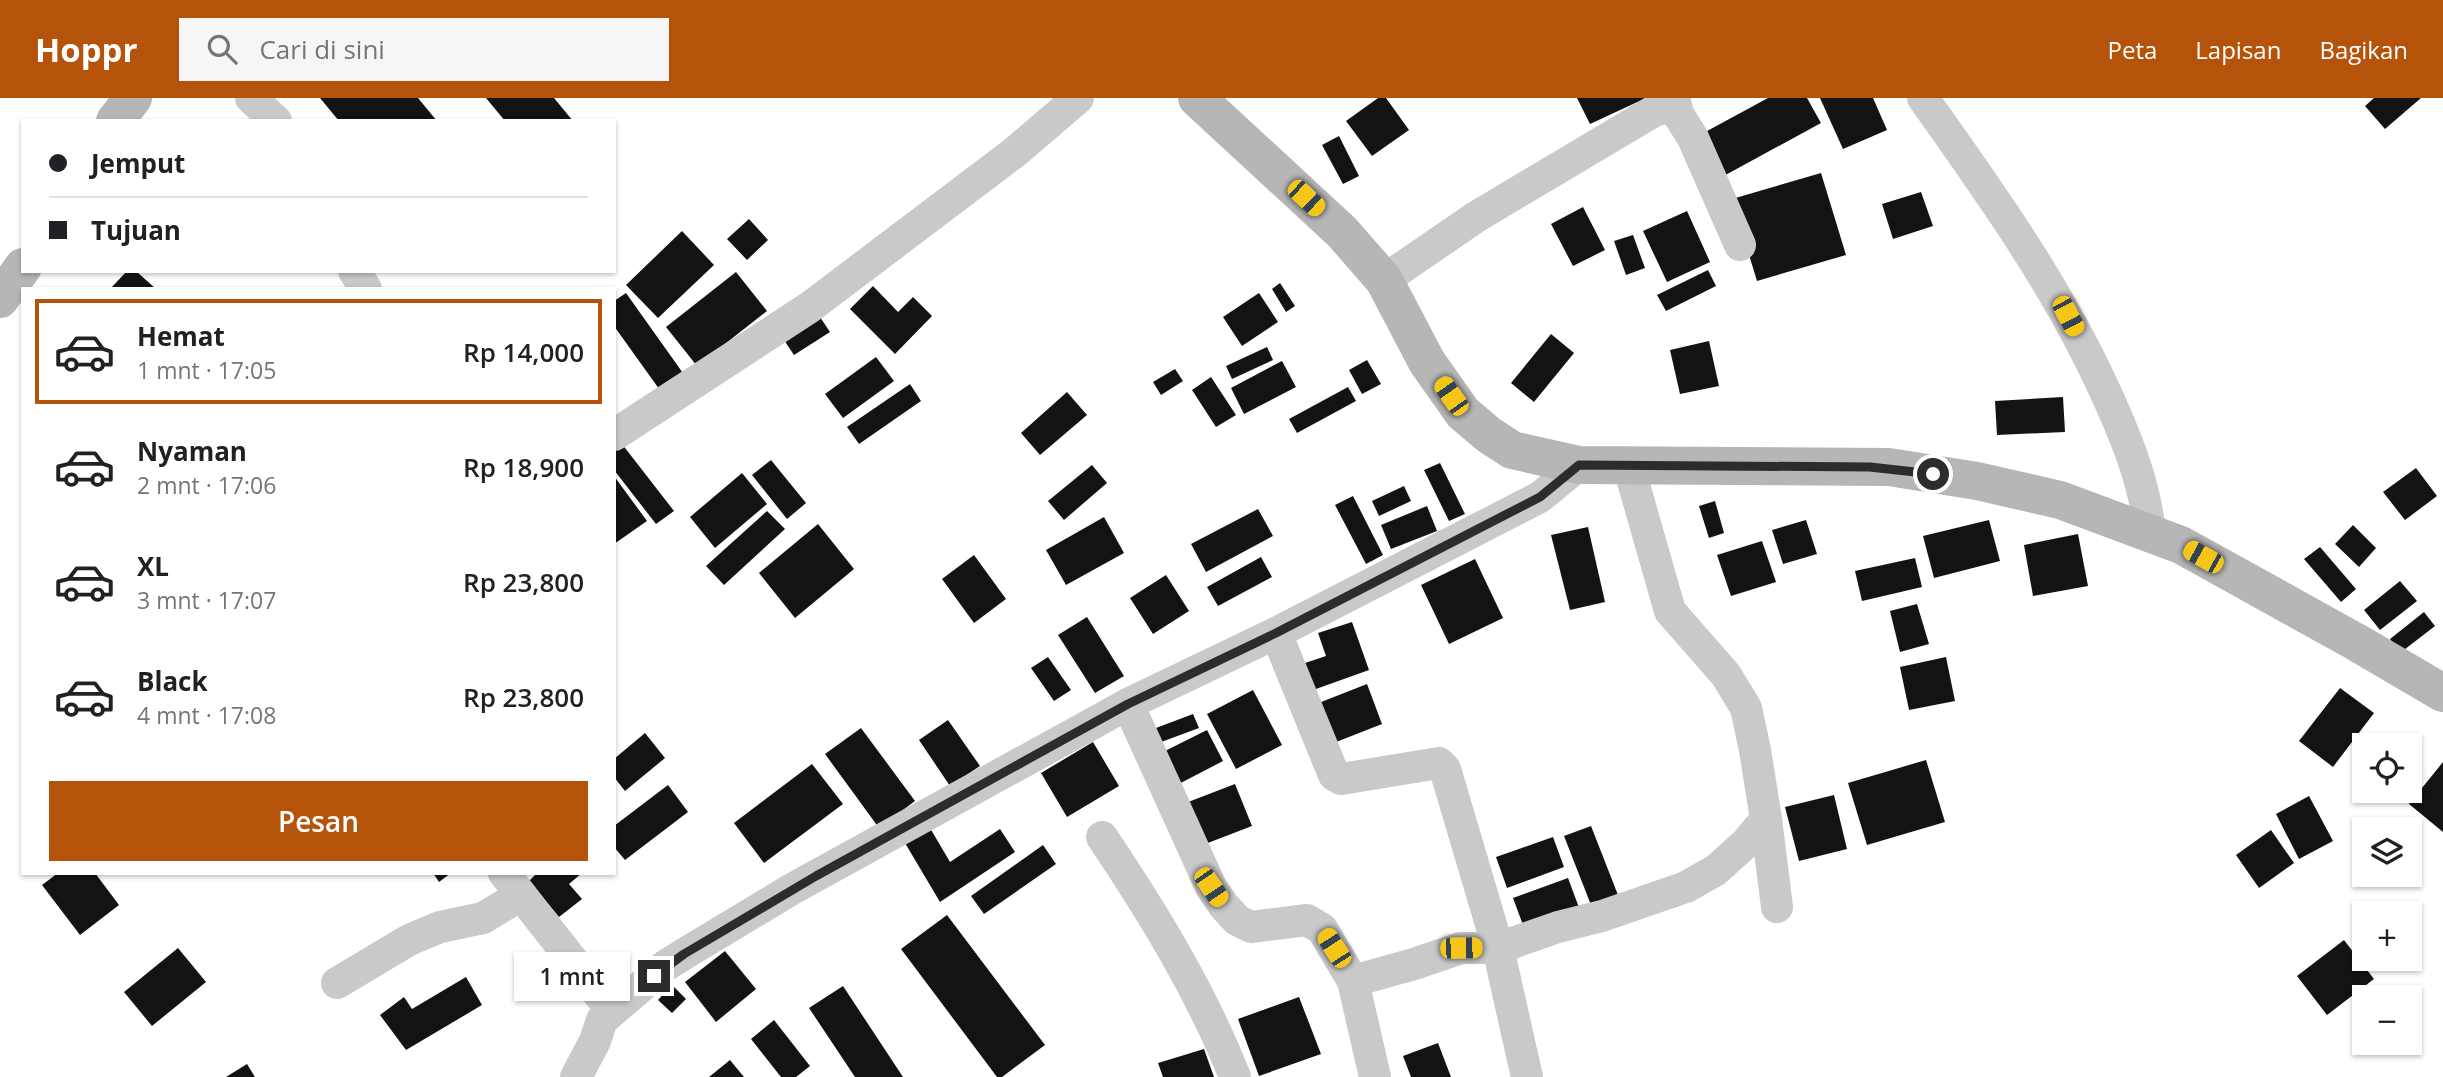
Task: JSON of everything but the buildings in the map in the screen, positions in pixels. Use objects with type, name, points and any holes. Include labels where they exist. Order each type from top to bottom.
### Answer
[{"type":"street","points":[[117,119],[133,98]]},
{"type":"street","points":[[251,98],[274,119]]},
{"type":"street","points":[[616,434],[810,307],[1015,152],[1078,98]]},
{"type":"street","points":[[1197,98],[1342,232],[1384,280],[1427,362],[1463,413],[1511,450],[1579,465],[1889,467],[1977,481],[2060,500],[2180,545],[2443,693]]},
{"type":"street","points":[[1923,98],[2033,256],[2092,362],[2140,477],[2148,509],[2150,533]]},
{"type":"street","points":[[1384,280],[1488,210],[1654,111],[1687,101]]},
{"type":"street","points":[[1687,101],[1678,114],[1693,138],[1740,245]]},
{"type":"street","points":[[0,299],[21,270]]},
{"type":"street","points":[[1628,464],[1670,611],[1726,675],[1746,708],[1766,819],[1777,907]]},
{"type":"street","points":[[576,1077],[595,1041],[602,1020],[665,966],[792,889],[1128,704],[1276,633],[1540,497],[1579,465]]},
{"type":"street","points":[[1276,633],[1334,775],[1341,779],[1439,763],[1445,769],[1498,947],[1527,1077]]},
{"type":"street","points":[[1128,704],[1211,887],[1224,906],[1237,920],[1251,927],[1307,920],[1322,929],[1353,981],[1375,1077]]},
{"type":"street","points":[[1353,981],[1461,948],[1498,947],[1686,887],[1716,870],[1747,842],[1766,819]]},
{"type":"street","points":[[1102,837],[1156,919],[1220,1042],[1235,1077]]},
{"type":"street","points":[[337,984],[409,940],[440,927],[483,918],[513,884],[612,1011]]},
{"type":"route","points":[[654,976],[684,954],[792,889],[1128,704],[1276,633],[1540,497],[1579,465],[1889,467],[1933,474]]}]
